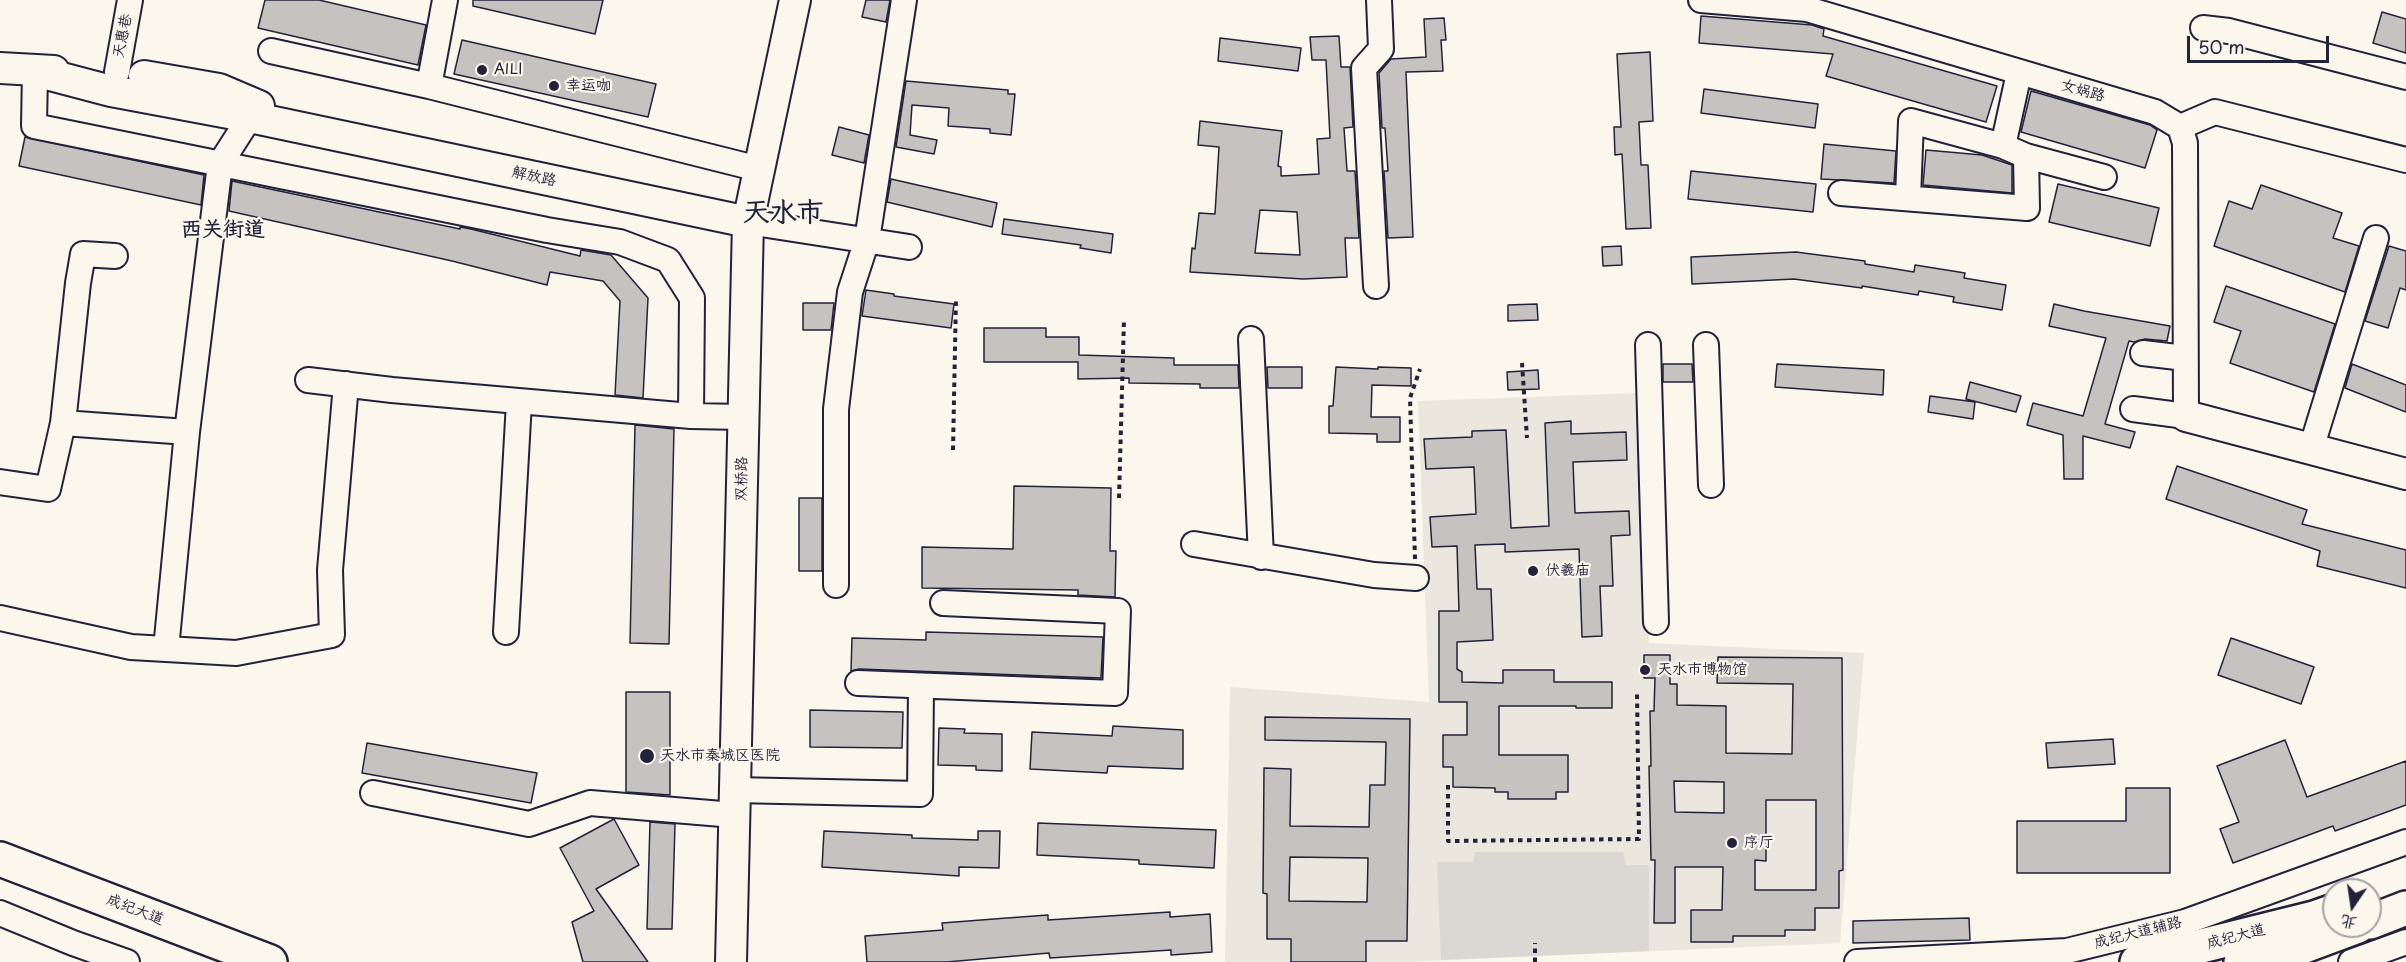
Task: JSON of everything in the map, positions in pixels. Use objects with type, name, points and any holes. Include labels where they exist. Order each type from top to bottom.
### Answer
[{"type":"highway","name":"成纪大道","points":[[0,859],[270,962]]},
{"type":"highway","name":"成纪大道","points":[[0,880],[214,962]]},
{"type":"highway","points":[[2382,894],[2406,885]]},
{"type":"highway","points":[[2382,917],[2406,908]]},
{"type":"highway","name":"成纪大道","points":[[2137,962],[2322,915]]},
{"type":"highway","name":"成纪大道","points":[[2241,962],[2299,948],[2326,938]]},
{"type":"main road","name":"双桥路","points":[[731,962],[748,222],[795,0]]},
{"type":"main road","name":"解放路","points":[[0,68],[35,71],[117,72],[219,89],[320,131]]},
{"type":"main road","name":"解放路","points":[[35,71],[111,91],[320,131],[748,222]]},
{"type":"main road","points":[[2186,416],[2406,474]]},
{"type":"street","name":"天惠巷","points":[[117,72],[130,0]]},
{"type":"street","points":[[429,86],[445,0]]},
{"type":"street","points":[[836,585],[836,409],[850,292],[867,240],[904,0]]},
{"type":"street","points":[[1376,286],[1364,68],[1381,49],[1379,0]]},
{"type":"street","name":"女娲路","points":[[1701,0],[1808,9],[2155,112],[2180,127]]},
{"type":"street","points":[[2203,28],[2229,32],[2406,77]]},
{"type":"street","points":[[271,51],[429,86],[759,169]]},
{"type":"street","points":[[35,71],[34,126],[547,230],[620,242],[668,260],[692,298],[691,416]]},
{"type":"street","points":[[2003,146],[2019,73]]},
{"type":"street","points":[[2133,409],[2186,416],[2185,143],[2180,127],[2215,112],[2406,160]]},
{"type":"street","points":[[166,649],[187,432],[220,164],[250,117]]},
{"type":"street","points":[[1908,198],[1911,121],[2104,177]]},
{"type":"street","points":[[1841,193],[2027,208],[2026,156]]},
{"type":"street","points":[[748,222],[909,247]]},
{"type":"street","points":[[2311,449],[2376,238]]},
{"type":"street","points":[[0,482],[48,489],[63,423],[83,254],[115,256]]},
{"type":"street","points":[[1251,339],[1261,557]]},
{"type":"street","points":[[1648,345],[1656,622]]},
{"type":"street","points":[[1706,345],[1711,485]]},
{"type":"street","points":[[2143,353],[2185,358]]},
{"type":"street","points":[[308,380],[519,402],[691,416],[743,417]]},
{"type":"street","points":[[0,618],[131,647],[236,653],[332,635],[330,570],[346,384]]},
{"type":"street","points":[[506,632],[519,402]]},
{"type":"street","points":[[63,423],[187,432]]},
{"type":"street","points":[[1194,544],[1374,576],[1416,578]]},
{"type":"street","points":[[858,683],[1115,693],[1118,611],[943,603]]},
{"type":"street","points":[[373,793],[529,824],[590,803],[734,803],[920,794],[921,686]]},
{"type":"street","name":"成纪大道辅路","points":[[1857,962],[2067,951],[2185,922],[2406,842]]},
{"type":"street","points":[[0,913],[73,944],[128,962]]},
{"type":"street","points":[[2351,962],[2406,942]]},
{"type":"path","points":[[953,450],[956,297]]},
{"type":"path","points":[[1119,498],[1124,319]]},
{"type":"path","points":[[1522,363],[1527,438]]},
{"type":"path","points":[[1416,578],[1410,398],[1420,369]]},
{"type":"path","points":[[1448,785],[1448,841],[1639,839],[1637,693]]},
{"type":"path","points":[[1535,943],[1535,962]]},
{"type":"shaded area","name":"天水市博物馆","points":[[1638,393],[1649,643],[1864,653],[1840,943],[1405,962],[1225,962],[1230,687],[1429,702],[1418,401]]},
{"type":"shaded area","points":[[1475,852],[1623,852],[1626,865],[1649,865],[1649,951],[1441,960],[1437,862],[1473,862]]},
{"type":"building","points":[[265,0],[319,0],[426,25],[418,65],[258,28]]},
{"type":"building","points":[[473,0],[603,0],[595,34],[473,6]]},
{"type":"building","points":[[866,0],[890,0],[886,22],[862,17]]},
{"type":"building","points":[[2382,12],[2406,19],[2406,53],[2373,43]]},
{"type":"building","points":[[1701,16],[1812,25],[1824,29],[1823,36],[1997,86],[1986,122],[1826,76],[1833,54],[1699,43]]},
{"type":"building","points":[[1444,18],[1446,40],[1441,40],[1443,71],[1406,72],[1413,237],[1388,238],[1384,171],[1388,171],[1385,128],[1382,128],[1379,73],[1391,59],[1426,57],[1424,19]]},
{"type":"building","points":[[1339,36],[1341,67],[1350,67],[1353,127],[1344,128],[1347,171],[1355,171],[1359,238],[1345,238],[1347,277],[1303,279],[1190,272],[1199,213],[1215,214],[1219,147],[1198,145],[1200,121],[1282,131],[1278,166],[1281,167],[1281,176],[1319,174],[1317,139],[1330,138],[1326,60],[1312,60],[1310,37]],"holes":[[[1260,210],[1297,212],[1300,255],[1255,253]]]},
{"type":"building","points":[[1220,38],[1301,48],[1298,71],[1218,61]]},
{"type":"building","points":[[462,40],[656,84],[648,117],[454,74]]},
{"type":"building","points":[[1650,52],[1653,121],[1639,122],[1641,165],[1648,165],[1651,228],[1626,229],[1622,154],[1615,155],[1614,127],[1621,127],[1617,54]]},
{"type":"building","points":[[906,81],[1008,90],[1008,94],[1015,94],[1011,135],[990,133],[990,129],[948,126],[949,108],[912,105],[910,135],[937,140],[934,154],[896,147]]},
{"type":"building","points":[[1704,89],[1818,104],[1815,128],[1701,113]]},
{"type":"building","points":[[2031,91],[2150,125],[2157,130],[2145,168],[2021,132]]},
{"type":"building","points":[[839,127],[869,135],[864,163],[832,155]]},
{"type":"building","points":[[25,137],[204,175],[201,205],[19,166]]},
{"type":"building","points":[[1824,144],[1896,151],[1894,183],[1821,179]]},
{"type":"building","points":[[1926,150],[1982,155],[2012,165],[2012,193],[1923,185]]},
{"type":"building","points":[[1691,171],[1816,184],[1813,212],[1688,199]]},
{"type":"building","points":[[891,179],[997,203],[992,227],[887,202]]},
{"type":"building","points":[[232,181],[460,229],[460,227],[471,229],[580,256],[581,250],[611,255],[648,298],[643,398],[615,395],[620,301],[603,281],[550,272],[547,285],[452,261],[229,211]]},
{"type":"building","points":[[2058,184],[2159,208],[2150,246],[2049,222]]},
{"type":"building","points":[[2261,185],[2342,213],[2333,238],[2359,246],[2345,292],[2214,246],[2229,201],[2252,209]]},
{"type":"building","points":[[1004,219],[1113,234],[1111,253],[1080,248],[1081,245],[1002,234]]},
{"type":"building","points":[[1621,246],[1622,265],[1603,266],[1602,247]]},
{"type":"building","points":[[2389,246],[2406,251],[2406,290],[2400,288],[2388,328],[2365,321]]},
{"type":"building","points":[[1796,252],[1865,261],[1865,264],[1914,272],[1915,265],[1965,273],[1964,278],[2006,285],[2002,310],[1953,302],[1954,297],[1919,291],[1918,295],[1794,279],[1692,284],[1691,257]]},
{"type":"building","points":[[2226,286],[2335,324],[2314,392],[2230,363],[2241,331],[2214,322]]},
{"type":"building","points":[[866,290],[954,304],[951,328],[862,316]]},
{"type":"building","points":[[803,303],[834,303],[831,330],[803,330]]},
{"type":"building","points":[[1537,304],[1538,320],[1508,321],[1508,305]]},
{"type":"building","points":[[2054,304],[2170,326],[2167,341],[2145,339],[2129,341],[2105,424],[2135,432],[2130,448],[2083,436],[2083,479],[2064,479],[2063,435],[2027,425],[2033,403],[2083,416],[2106,338],[2049,326]]},
{"type":"building","points":[[984,328],[1046,328],[1046,337],[1079,337],[1079,355],[1174,358],[1174,365],[1238,365],[1239,388],[1200,388],[1200,384],[1129,383],[1129,378],[1078,379],[1078,362],[984,362]]},
{"type":"building","points":[[1663,364],[1692,364],[1693,382],[1663,382]]},
{"type":"building","points":[[1777,364],[1884,370],[1883,395],[1775,387]]},
{"type":"building","points":[[2352,364],[2406,385],[2406,412],[2345,388]]},
{"type":"building","points":[[1267,367],[1302,367],[1302,388],[1268,388]]},
{"type":"building","points":[[1336,367],[1411,368],[1411,386],[1372,385],[1371,417],[1400,417],[1400,442],[1377,442],[1377,434],[1329,433],[1329,406],[1333,406]]},
{"type":"building","points":[[1538,370],[1539,389],[1508,390],[1507,372]]},
{"type":"building","points":[[1970,382],[2021,396],[2016,412],[1966,399]]},
{"type":"building","points":[[1930,396],[1975,402],[1973,419],[1928,412]]},
{"type":"building","points":[[1571,421],[1571,434],[1626,432],[1627,460],[1573,462],[1575,513],[1629,511],[1630,535],[1611,536],[1613,586],[1600,586],[1602,636],[1582,637],[1579,549],[1505,552],[1505,544],[1475,545],[1477,589],[1491,589],[1493,640],[1457,642],[1457,669],[1462,672],[1462,682],[1503,683],[1503,670],[1554,670],[1554,682],[1612,682],[1612,708],[1499,706],[1499,755],[1568,755],[1568,792],[1556,792],[1556,799],[1508,799],[1508,792],[1495,792],[1495,788],[1453,787],[1453,767],[1443,767],[1443,735],[1467,735],[1467,702],[1439,702],[1439,611],[1459,611],[1457,546],[1432,547],[1430,517],[1476,514],[1474,467],[1426,469],[1424,439],[1472,437],[1472,431],[1506,430],[1511,528],[1549,526],[1545,423]]},
{"type":"building","points":[[635,425],[674,429],[669,644],[630,643]]},
{"type":"building","points":[[2177,466],[2307,510],[2302,524],[2406,550],[2406,588],[2317,566],[2320,551],[2166,499]]},
{"type":"building","points":[[1014,486],[1111,488],[1110,551],[1116,551],[1115,597],[1078,595],[1078,590],[922,588],[922,547],[1013,549]]},
{"type":"building","points":[[799,498],[822,498],[822,571],[799,571]]},
{"type":"building","points":[[926,632],[1103,637],[1101,678],[859,669],[851,671],[852,638],[926,640]]},
{"type":"building","points":[[2231,638],[2314,667],[2301,704],[2218,675]]},
{"type":"building","points":[[1644,655],[1670,655],[1670,684],[1677,684],[1677,705],[1726,706],[1726,753],[1792,754],[1793,684],[1717,683],[1718,657],[1842,658],[1843,870],[1839,871],[1839,908],[1815,908],[1815,930],[1785,930],[1785,936],[1733,936],[1733,942],[1691,942],[1691,910],[1722,910],[1723,867],[1675,867],[1675,923],[1654,923],[1655,860],[1651,860],[1649,766],[1651,766],[1650,711],[1654,711],[1655,678],[1644,678]],"holes":[[[1674,781],[1724,782],[1724,813],[1675,812]],[[1766,800],[1816,800],[1816,890],[1755,890],[1755,860],[1766,861]]]},
{"type":"building","points":[[626,692],[670,692],[670,795],[626,792]]},
{"type":"building","points":[[810,710],[903,712],[902,748],[810,747]]},
{"type":"building","points":[[1265,717],[1410,719],[1407,941],[1366,941],[1366,962],[1291,962],[1291,939],[1267,939],[1267,894],[1263,893],[1264,768],[1291,769],[1290,826],[1369,827],[1370,785],[1385,785],[1386,742],[1265,740]],"holes":[[[1290,857],[1368,858],[1367,902],[1289,901]]]},
{"type":"building","points":[[1113,726],[1183,730],[1183,769],[1108,766],[1107,773],[1030,769],[1032,732],[1112,736]]},
{"type":"building","points":[[939,728],[965,729],[964,733],[1002,734],[1002,771],[976,770],[976,766],[938,765]]},
{"type":"building","points":[[2113,739],[2115,764],[2048,768],[2046,743]]},
{"type":"building","points":[[2285,740],[2307,797],[2406,761],[2406,805],[2335,831],[2333,826],[2233,863],[2220,829],[2239,822],[2217,766]]},
{"type":"building","points":[[367,743],[537,773],[531,803],[362,773]]},
{"type":"building","points":[[2126,788],[2170,788],[2170,873],[2017,873],[2017,821],[2126,821]]},
{"type":"building","points":[[614,819],[639,865],[596,889],[648,962],[583,962],[572,922],[594,911],[560,848]]},
{"type":"building","points":[[650,822],[675,824],[672,929],[647,929]]},
{"type":"building","points":[[1038,823],[1216,830],[1214,868],[1139,864],[1139,860],[1037,855]]},
{"type":"building","points":[[824,831],[912,835],[912,838],[978,840],[978,831],[1000,831],[999,868],[959,867],[959,876],[822,867]]},
{"type":"building","points":[[1170,912],[1170,917],[1210,914],[1212,952],[1171,955],[1171,950],[1050,958],[1049,953],[947,962],[867,962],[865,936],[943,930],[942,923],[1048,915],[1048,920]]},
{"type":"building","points":[[1969,918],[1970,940],[1853,943],[1853,921]]},
{"type":"place","name":"AILI","points":[[482,70]]},
{"type":"place","name":"幸运咖","points":[[554,86]]},
{"type":"place","name":"伏羲庙","points":[[1533,571]]},
{"type":"place","name":"天水市博物馆","points":[[1645,670]]},
{"type":"place","name":"天水市秦城区医院","points":[[647,756]]},
{"type":"place","name":"序厅","points":[[1732,843]]},
{"type":"district","name":"天水市","points":[[783,214]]},
{"type":"district","name":"西关街道","points":[[223,230]]}]
